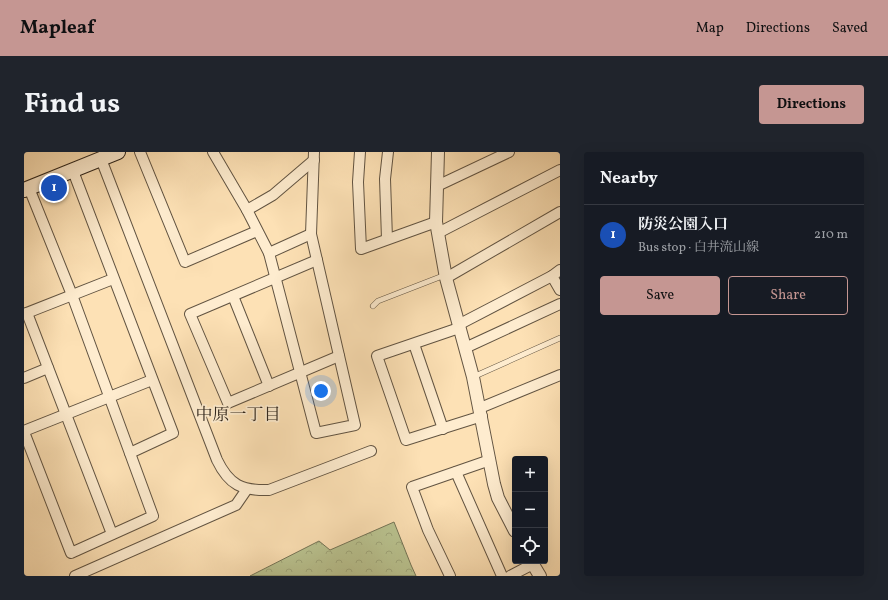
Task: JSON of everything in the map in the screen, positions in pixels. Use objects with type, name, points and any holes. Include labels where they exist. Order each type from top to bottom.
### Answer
[{"type":"main road","points":[[27,189],[118,152]]},
{"type":"street","points":[[140,152],[185,262],[257,231]]},
{"type":"street","points":[[213,152],[247,210],[269,253],[299,373],[316,433],[355,425],[311,234],[314,156]]},
{"type":"street","points":[[360,152],[358,182],[361,249],[387,239],[437,228],[560,170]]},
{"type":"street","points":[[387,239],[386,180],[388,152]]},
{"type":"street","points":[[438,152],[437,228],[446,276],[473,377],[494,484],[498,498],[513,528]]},
{"type":"street","points":[[437,186],[509,152]]},
{"type":"street","points":[[247,210],[273,195],[314,156]]},
{"type":"street","points":[[101,160],[217,460],[228,478],[237,485],[253,490],[269,490],[371,451]]},
{"type":"street","points":[[73,171],[173,433],[130,453]]},
{"type":"street","points":[[27,189],[72,295],[109,397],[153,516],[71,553],[24,431],[66,414],[109,397],[152,380]]},
{"type":"street","points":[[446,276],[560,212]]},
{"type":"street","points":[[269,253],[311,234]]},
{"type":"street","points":[[317,260],[190,314],[228,403],[339,356]]},
{"type":"street","points":[[560,290],[556,273],[459,326],[414,344],[376,356],[406,440],[443,429],[560,375]]},
{"type":"street","points":[[112,534],[26,313],[113,279]]},
{"type":"street","points":[[233,296],[269,386]]},
{"type":"street","points":[[465,348],[560,304]]},
{"type":"street","points":[[414,344],[443,429]]},
{"type":"street","points":[[24,378],[48,368]]},
{"type":"street","points":[[450,576],[428,530],[412,487],[490,460]]},
{"type":"street","points":[[456,472],[502,576]]},
{"type":"street","points":[[75,576],[236,505],[247,488]]},
{"type":"street","points":[[510,576],[530,564]]},
{"type":"street","points":[[533,564],[540,576]]},
{"type":"lane","points":[[373,306],[378,301],[446,276]]},
{"type":"lane","points":[[473,377],[560,338]]},
{"type":"green space","points":[[394,522],[416,576],[250,576],[319,541],[330,550]]},
{"type":"place","name":"防災公園入口","points":[[54,188]]},
{"type":"district","name":"中原一丁目","points":[[238,414]]}]
